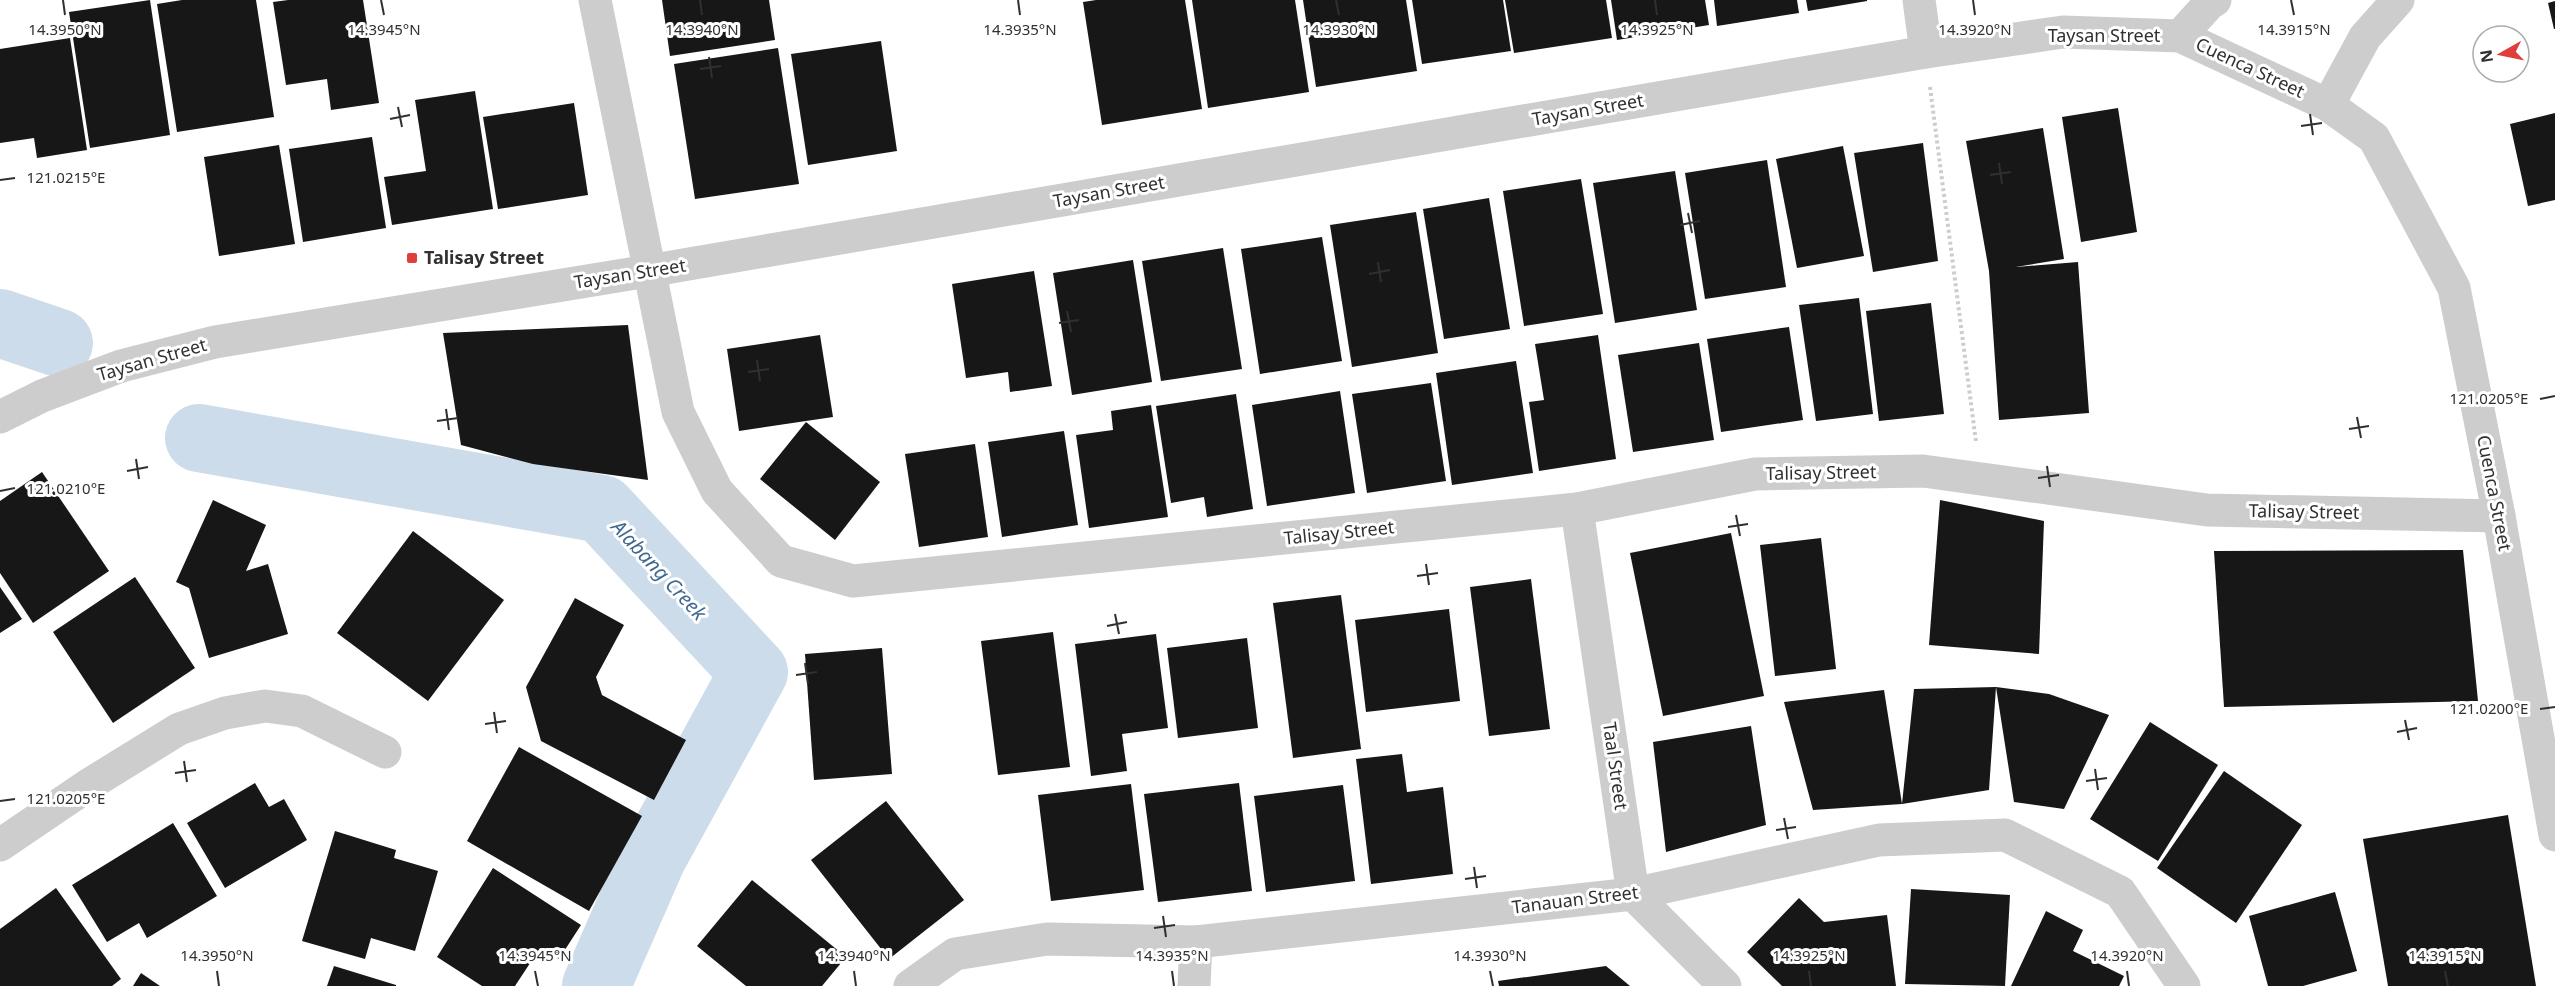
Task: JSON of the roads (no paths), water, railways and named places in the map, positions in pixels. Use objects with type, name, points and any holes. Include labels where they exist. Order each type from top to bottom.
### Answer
[{"type":"street","name":"Talisay Street","points":[[595,0],[678,412],[717,491],[781,561],[853,581],[1577,509],[1755,474],[1923,471],[2207,510],[2499,516]]},
{"type":"street","points":[[1919,0],[1926,52]]},
{"type":"street","name":"Taysan Street","points":[[0,417],[42,396],[121,366],[214,342],[648,271],[1926,52],[2063,32],[2180,36],[2215,0]]},
{"type":"street","points":[[2328,105],[2365,37],[2398,0]]},
{"type":"street","name":"Cuenca Street","points":[[2180,36],[2328,105],[2374,138],[2454,288],[2499,516],[2555,835]]},
{"type":"street","name":"Taal Street","points":[[1577,509],[1633,894]]},
{"type":"street","points":[[0,845],[90,784],[179,729],[225,712],[265,706],[302,711],[385,752]]},
{"type":"street","name":"Tanauan Street","points":[[910,986],[955,954],[1047,939],[1196,942],[1633,894],[1879,840],[2005,835],[2120,892],[2184,986]]},
{"type":"street","points":[[1633,894],[1725,986]]},
{"type":"street","points":[[1194,986],[1196,942]]},
{"type":"waterway","name":"Alabang Creek","points":[[0,323],[59,343]]},
{"type":"waterway","name":"Alabang Creek","points":[[199,438],[602,509],[754,672],[652,858],[596,986]]},
{"type":"place","name":"Talisay Street","points":[[412,258]]}]
